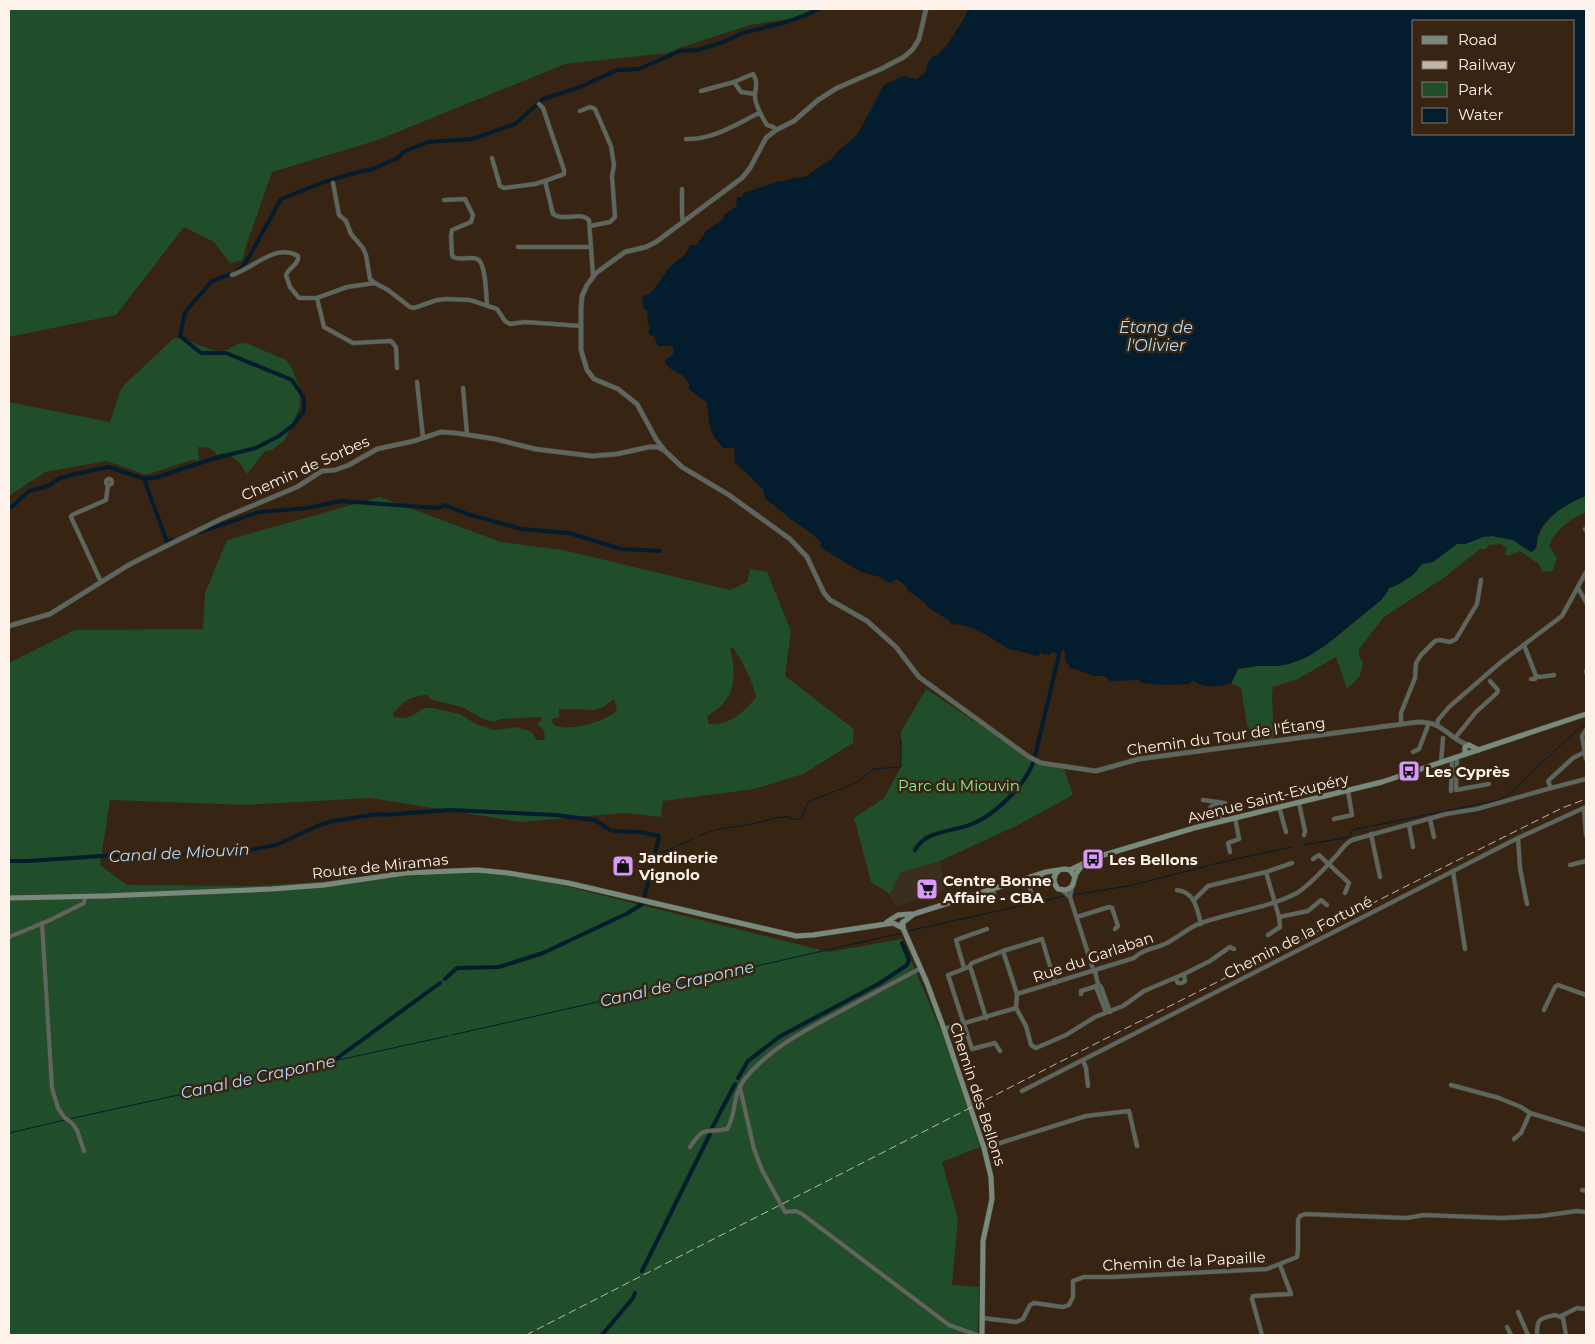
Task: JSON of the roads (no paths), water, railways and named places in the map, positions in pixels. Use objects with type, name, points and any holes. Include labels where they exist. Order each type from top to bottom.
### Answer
[{"type":"main road","name":"Avenue Saint-Exupéry","points":[[1070,870],[1088,860],[1224,820],[1382,782],[1441,763],[1466,752],[1586,714]]},
{"type":"main road","points":[[1058,871],[1054,876],[1055,886],[1066,890],[1075,884],[1075,877],[1083,864]]},
{"type":"main road","points":[[900,922],[914,914],[1021,880],[1065,869],[1070,870],[1075,877]]},
{"type":"main road","name":"Route de Miramas","points":[[9,898],[85,897],[315,886],[405,873],[477,870],[568,884],[796,936],[813,936],[900,922]]},
{"type":"main road","points":[[1033,877],[1054,882]]},
{"type":"main road","name":"Chemin des Bellons","points":[[900,922],[944,1029],[984,1148],[991,1177],[992,1189],[983,1241],[982,1335]]},
{"type":"street","name":"Chemin du Tour de l'Étang","points":[[926,9],[919,39],[913,49],[904,57],[837,88],[818,100],[794,121],[766,138],[750,168],[742,178],[651,244],[625,252],[604,266],[594,276],[582,296],[581,350],[587,370],[594,379],[618,389],[637,404],[656,439],[665,451],[682,467],[729,495],[790,539],[807,556],[824,593],[830,600],[868,621],[884,634],[924,681],[1029,757],[1041,763],[1096,771],[1139,759],[1418,722],[1437,725],[1461,743],[1466,752]]},
{"type":"street","points":[[701,91],[734,82],[753,74],[756,79],[757,88],[755,94],[761,114],[767,125],[777,130]]},
{"type":"street","points":[[734,82],[740,92],[755,94]]},
{"type":"street","points":[[492,158],[500,186],[504,188],[535,184],[560,177],[564,174],[539,104]]},
{"type":"street","points":[[580,112],[590,107],[595,110],[611,146],[614,165],[612,176],[615,217],[610,222],[590,226]]},
{"type":"street","points":[[686,140],[697,140],[712,136],[757,114],[761,114]]},
{"type":"street","points":[[546,181],[555,216],[584,216],[589,220],[594,276]]},
{"type":"street","points":[[333,182],[339,215],[346,221],[351,234],[363,248],[370,279],[410,307],[414,308],[437,300],[455,298],[486,304],[498,309],[510,324],[526,322],[581,326]]},
{"type":"street","points":[[682,189],[683,222]]},
{"type":"street","points":[[444,200],[465,199],[473,215],[471,222],[452,230],[452,255],[459,260],[475,259],[481,262],[486,304]]},
{"type":"street","points":[[518,247],[591,247]]},
{"type":"street","points":[[232,275],[243,272],[260,260],[283,251],[298,256],[297,263],[287,270],[286,275],[290,287],[299,298],[317,298],[347,287],[375,283]]},
{"type":"street","points":[[317,298],[324,327],[353,343],[391,342],[396,347],[397,368]]},
{"type":"street","points":[[417,382],[424,438]]},
{"type":"street","points":[[464,388],[467,434]]},
{"type":"street","name":"Chemin de Sorbes","points":[[9,626],[50,614],[146,556],[248,507],[297,487],[322,471],[335,470],[349,465],[378,449],[441,432],[495,438],[535,449],[592,456],[618,454],[649,447],[665,451]]},
{"type":"street","points":[[101,582],[71,517],[106,500],[108,485]]},
{"type":"street","points":[[1437,725],[1438,720],[1449,707],[1501,662],[1562,616],[1586,572]]},
{"type":"street","points":[[1401,724],[1400,713],[1415,678],[1416,663],[1435,641],[1450,642],[1456,639],[1477,604],[1481,580]]},
{"type":"street","points":[[1578,588],[1586,602]]},
{"type":"street","points":[[1524,645],[1536,676]]},
{"type":"street","points":[[1531,680],[1536,676],[1554,675]]},
{"type":"street","points":[[1455,738],[1476,712],[1497,693],[1498,690],[1490,681]]},
{"type":"street","points":[[1413,752],[1419,749],[1429,723]]},
{"type":"street","points":[[1586,730],[1582,736],[1586,759]]},
{"type":"street","points":[[1441,763],[1443,738]]},
{"type":"street","points":[[1466,752],[1456,790],[1490,784]]},
{"type":"street","points":[[1451,791],[1466,752]]},
{"type":"street","points":[[1551,788],[1548,781],[1573,758],[1585,752]]},
{"type":"street","points":[[1380,877],[1371,834],[1477,809],[1586,780]]},
{"type":"street","points":[[1334,819],[1352,815],[1348,791]]},
{"type":"street","points":[[1203,800],[1225,802],[1225,805],[1212,806],[1210,808],[1212,810],[1219,810],[1224,820]]},
{"type":"street","points":[[1299,803],[1304,835]]},
{"type":"street","points":[[1278,807],[1286,832]]},
{"type":"street","points":[[1585,807],[1586,835]]},
{"type":"street","name":"Chemin de la Fortuné","points":[[1022,1091],[1518,838],[1585,807]]},
{"type":"street","points":[[1230,852],[1228,843],[1240,838],[1235,817]]},
{"type":"street","points":[[1430,819],[1434,837]]},
{"type":"street","points":[[1409,825],[1413,847]]},
{"type":"street","name":"Rue du Garlaban","points":[[1016,1008],[1017,994],[1134,958],[1141,952],[1176,939],[1184,931],[1200,924],[1298,892],[1328,865],[1345,843],[1371,834]]},
{"type":"street","points":[[1518,838],[1520,868],[1528,904]]},
{"type":"street","points":[[1313,859],[1319,855],[1349,883],[1345,893]]},
{"type":"street","points":[[1570,865],[1586,861]]},
{"type":"street","points":[[1194,900],[1208,886],[1266,872],[1292,863]]},
{"type":"street","points":[[1453,871],[1465,949]]},
{"type":"street","points":[[1266,872],[1275,901],[1280,927],[1268,935]]},
{"type":"street","points":[[1032,898],[1029,884],[1033,877]]},
{"type":"street","points":[[1021,880],[1029,884]]},
{"type":"street","points":[[1070,897],[1072,887]]},
{"type":"street","points":[[1062,890],[1070,897],[1098,985],[1101,986],[1108,1012]]},
{"type":"street","points":[[1178,890],[1184,891],[1194,900],[1200,924]]},
{"type":"street","points":[[9,937],[79,906],[84,903],[85,897]]},
{"type":"street","points":[[1279,917],[1308,911],[1321,900],[1327,905]]},
{"type":"street","points":[[1077,917],[1109,907],[1112,908],[1118,926],[1115,929]]},
{"type":"street","points":[[42,923],[52,1088],[58,1108],[77,1130],[84,1150]]},
{"type":"street","points":[[966,968],[956,940],[988,930]]},
{"type":"street","points":[[1000,1051],[995,1042],[972,1049],[948,975],[1003,951],[1042,939],[1056,983]]},
{"type":"street","points":[[944,1029],[1016,1008],[1026,1026],[1031,1045],[1036,1048],[1066,1035],[1084,1023],[1124,1006],[1144,991],[1210,961],[1230,947],[1234,949]]},
{"type":"street","points":[[1003,951],[1017,994]]},
{"type":"street","points":[[690,1147],[700,1133],[727,1130],[731,1124],[732,1110],[743,1081],[760,1063],[795,1036],[920,968]]},
{"type":"street","points":[[966,968],[971,969],[986,1018]]},
{"type":"street","points":[[1175,978],[1178,983],[1182,983],[1185,981],[1184,974]]},
{"type":"street","points":[[1081,994],[1081,991],[1098,985]]},
{"type":"street","points":[[1544,1010],[1554,987],[1558,985],[1586,995]]},
{"type":"street","points":[[1082,1060],[1086,1068],[1088,1086]]},
{"type":"street","points":[[1451,1085],[1499,1098],[1530,1113],[1586,1130]]},
{"type":"street","points":[[740,1088],[754,1149],[762,1170],[785,1212],[796,1211],[802,1214],[949,1325],[977,1335]]},
{"type":"street","points":[[984,1148],[1086,1116],[1129,1111],[1137,1146]]},
{"type":"street","points":[[1514,1139],[1520,1133],[1530,1113]]},
{"type":"street","name":"Chemin de la Papaille","points":[[982,1318],[1016,1322],[1022,1319],[1030,1305],[1034,1303],[1063,1307],[1068,1305],[1072,1297],[1073,1281],[1084,1277],[1113,1278],[1267,1269],[1280,1265],[1297,1257],[1298,1220],[1300,1216],[1305,1214],[1407,1218],[1424,1216],[1502,1218],[1586,1212]]},
{"type":"street","points":[[1262,1335],[1252,1299],[1253,1296],[1291,1294],[1280,1265]]},
{"type":"street","points":[[1537,1335],[1536,1326],[1540,1319],[1555,1315],[1561,1316],[1577,1308],[1586,1309]]},
{"type":"street","points":[[1518,1312],[1528,1335]]},
{"type":"street","points":[[1561,1316],[1566,1335]]},
{"type":"street","points":[[1507,1327],[1511,1335]]},
{"type":"water","name":"Étang de l'Olivier","points":[[968,9],[1586,9],[1586,496],[1566,506],[1547,520],[1539,532],[1534,551],[1531,552],[1513,540],[1492,536],[1483,537],[1465,544],[1457,544],[1433,562],[1422,564],[1414,574],[1389,588],[1381,600],[1326,645],[1309,656],[1289,664],[1238,669],[1231,683],[1217,686],[1202,685],[1193,680],[1189,684],[1162,685],[1143,683],[1139,680],[1110,681],[1104,676],[1093,676],[1070,669],[1069,664],[1066,663],[1063,650],[1059,655],[1052,652],[1050,655],[1042,654],[1040,651],[1039,656],[1007,649],[979,631],[963,625],[951,625],[950,621],[929,608],[897,579],[890,583],[880,577],[861,572],[820,547],[821,542],[811,533],[766,499],[763,490],[735,463],[734,448],[724,448],[715,438],[709,422],[707,403],[689,389],[689,383],[682,375],[672,370],[665,363],[673,354],[674,348],[658,346],[654,337],[648,333],[650,328],[647,310],[643,308],[642,299],[645,294],[647,295],[652,292],[669,268],[685,255],[690,245],[697,245],[706,231],[737,206],[737,197],[742,197],[744,193],[779,181],[808,176],[832,159],[837,152],[857,135],[884,85],[904,76],[916,79],[924,74],[928,63],[934,55],[937,56],[949,42]]},
{"type":"waterway","points":[[236,272],[249,257],[281,199],[324,182],[370,170],[398,158],[403,152],[428,142],[472,139],[515,124],[543,99],[580,87],[617,70],[639,69],[680,51],[697,50],[721,43],[743,33],[790,21],[820,9]]},
{"type":"waterway","points":[[172,540],[167,542],[144,479],[158,477],[212,459],[256,448],[279,436],[293,425],[304,411],[304,398],[292,380],[226,353],[201,353],[180,336],[185,312],[212,281],[231,274]]},
{"type":"waterway","points":[[9,508],[29,491],[48,486],[60,478],[75,474],[109,467],[144,479]]},
{"type":"waterway","points":[[200,532],[259,512],[307,508],[341,501],[438,508],[445,505],[467,514],[522,529],[569,533],[621,549],[660,551]]},
{"type":"waterway","points":[[1035,756],[1059,655]]},
{"type":"waterway","name":"Canal de Craponne","points":[[1304,845],[1350,837],[1352,830],[1499,800],[1508,795],[1586,723]]},
{"type":"waterway","points":[[699,836],[712,831],[749,825],[780,817],[801,819],[808,802],[858,782],[873,769],[901,767],[901,740]]},
{"type":"waterway","points":[[915,850],[920,843],[932,835],[965,827],[990,814],[1016,790],[1033,763]]},
{"type":"waterway","name":"Canal de Miouvin","points":[[9,861],[132,854],[220,854],[276,845],[333,821],[378,814],[449,810],[556,815],[595,820],[610,830]]},
{"type":"waterway","name":"Canal de Miouvin","points":[[614,831],[640,832],[659,836],[644,899]]},
{"type":"waterway","points":[[654,856],[695,838]]},
{"type":"waterway","name":"Canal de Craponne","points":[[1073,895],[1133,885],[1222,862],[1292,847]]},
{"type":"waterway","name":"Canal de Craponne","points":[[908,931],[1064,896]]},
{"type":"waterway","points":[[445,979],[457,968],[499,967],[543,953],[628,913],[642,904]]},
{"type":"waterway","name":"Canal de Craponne","points":[[452,1035],[902,933]]},
{"type":"waterway","points":[[738,1078],[748,1061],[779,1037],[880,983],[907,965],[909,960],[902,943]]},
{"type":"waterway","points":[[336,1059],[440,983]]},
{"type":"waterway","name":"Canal de Craponne","points":[[69,1119],[448,1036]]},
{"type":"waterway","points":[[712,1128],[735,1084]]},
{"type":"waterway","name":"Canal de Craponne","points":[[9,1133],[65,1120]]},
{"type":"waterway","points":[[642,1271],[710,1134]]},
{"type":"waterway","points":[[602,1335],[633,1298],[635,1293]]},
{"type":"railway","points":[[526,1335],[1450,864],[1562,808],[1586,799]]},
{"type":"place","name":"Les Cyprès","points":[[1409,771]]},
{"type":"place","name":"Les Bellons","points":[[1093,859]]},
{"type":"place","name":"Jardinerie Vignolo","points":[[623,866]]},
{"type":"place","name":"Centre Bonne Affaire - CBA","points":[[927,889]]},
{"type":"park label","name":"Parc du Miouvin","points":[[959,785]]}]
